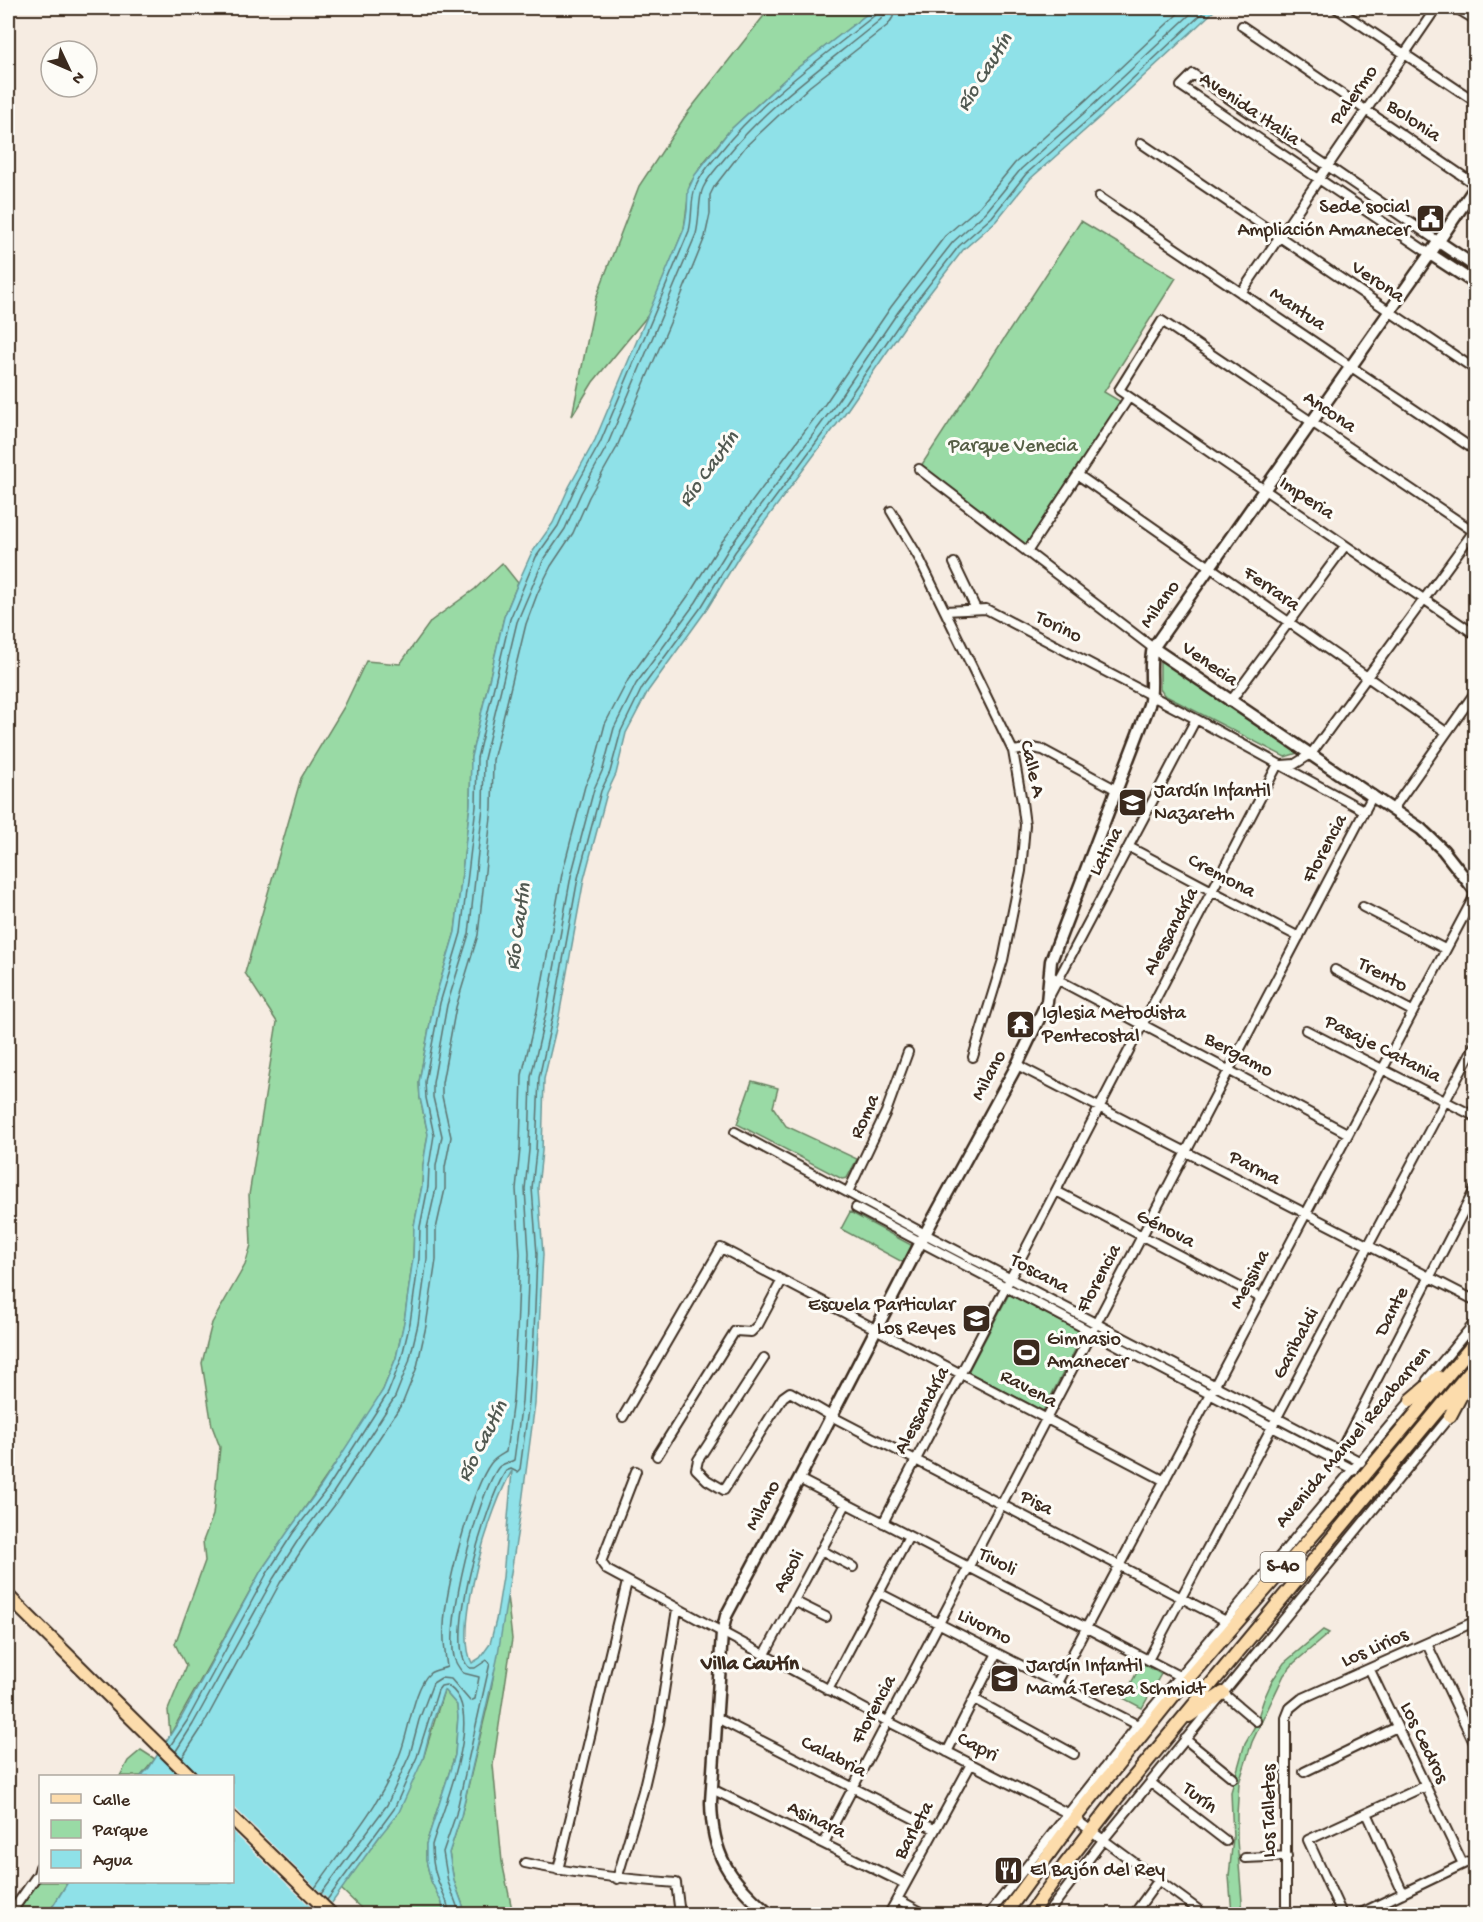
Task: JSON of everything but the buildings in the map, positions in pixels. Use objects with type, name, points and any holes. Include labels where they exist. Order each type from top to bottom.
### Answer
[{"type":"main road","name":"Avenida Manuel Recabarren","points":[[1005,1914],[1071,1816],[1359,1482],[1476,1341]]},
{"type":"main road","points":[[1411,1400],[1464,1355]]},
{"type":"main road","points":[[1450,1416],[1476,1366]]},
{"type":"main road","name":"S-40","points":[[1030,1914],[1091,1830],[1176,1725],[1476,1366]]},
{"type":"main road","points":[[1450,1416],[1476,1387]]},
{"type":"main road","points":[[8,1596],[189,1775]]},
{"type":"main road","points":[[1138,1725],[1178,1690]]},
{"type":"main road","points":[[1176,1725],[1223,1692]]},
{"type":"main road","points":[[1064,1866],[1074,1845],[1076,1831],[1071,1816]]},
{"type":"main road","points":[[234,1820],[331,1914]]},
{"type":"street","points":[[1336,8],[1476,102]]},
{"type":"street","name":"Palermo","points":[[1241,292],[1436,8]]},
{"type":"street","points":[[1458,8],[1476,20]]},
{"type":"street","name":"Bolonia","points":[[1242,26],[1476,185]]},
{"type":"street","name":"Avenida Italia","points":[[1476,267],[1193,74],[1181,86],[1476,285]]},
{"type":"street","name":"Verona","points":[[1141,143],[1476,370]]},
{"type":"street","name":"Milano","points":[[769,1914],[742,1891],[723,1861],[712,1826],[711,1789],[722,1633],[726,1616],[923,1238],[1017,1065],[1047,1002],[1053,977],[1051,961],[1152,695],[1151,655],[1153,648],[1439,242],[1476,185]]},
{"type":"street","name":"Mantua","points":[[1099,197],[1476,451]]},
{"type":"street","name":"Ancona","points":[[1119,390],[1162,321],[1475,531]]},
{"type":"street","name":"Imperia","points":[[1119,390],[1476,634]]},
{"type":"street","points":[[1026,552],[1129,397]]},
{"type":"street","name":"Venecia","points":[[919,469],[1153,648],[1230,702],[1373,795],[1433,839],[1476,893]]},
{"type":"street","name":"Ferrara","points":[[1078,475],[1446,732]]},
{"type":"street","name":"Calle A","points":[[891,511],[919,558],[1013,750],[1022,802],[1025,825],[1023,854],[1002,960],[973,1057]]},
{"type":"street","points":[[1278,764],[1295,764],[1311,754],[1475,531]]},
{"type":"street","points":[[1230,702],[1345,546]]},
{"type":"street","points":[[954,563],[976,609]]},
{"type":"street","name":"Torino","points":[[945,611],[986,609],[1152,695]]},
{"type":"street","points":[[1393,809],[1476,691]]},
{"type":"street","points":[[1152,695],[1365,811]]},
{"type":"street","name":"Latina","points":[[1053,977],[1129,847],[1196,718]]},
{"type":"street","points":[[1013,750],[1034,748],[1043,750],[1117,790]]},
{"type":"street","name":"Alessandría","points":[[883,1523],[1278,764]]},
{"type":"street","name":"Florencia","points":[[824,1843],[1373,795]]},
{"type":"street","name":"Cremona","points":[[1129,847],[1299,937]]},
{"type":"street","name":"Messina","points":[[1057,1683],[1476,893]]},
{"type":"street","points":[[1363,907],[1445,949]]},
{"type":"street","name":"Trento","points":[[1335,970],[1412,1011]]},
{"type":"street","name":"Bergamo","points":[[1053,977],[1347,1133]]},
{"type":"street","name":"Pasaje Catania","points":[[1306,1030],[1476,1117]]},
{"type":"street","name":"Garibaldi","points":[[1148,1660],[1476,1043]]},
{"type":"street","name":"Roma","points":[[848,1192],[886,1112],[908,1052]]},
{"type":"street","name":"Parma","points":[[1017,1065],[1476,1301]]},
{"type":"street","name":"Toscana","points":[[735,1131],[848,1192],[1006,1287],[1354,1470]]},
{"type":"street","name":"Dante","points":[[1340,1451],[1476,1187]]},
{"type":"street","name":"Génova","points":[[1056,1191],[1260,1298]]},
{"type":"street","name":"Toscana","points":[[856,1208],[1010,1278],[1361,1462]]},
{"type":"street","name":"Ravena","points":[[623,1417],[721,1248],[1165,1480]]},
{"type":"street","points":[[657,1456],[735,1331],[751,1332],[758,1324],[782,1280]]},
{"type":"street","name":"Avenida Manuel Recabarren","points":[[989,1914],[1071,1816],[1138,1725],[1361,1462],[1476,1322]]},
{"type":"street","name":"Pisa","points":[[764,1358],[698,1460],[696,1469],[707,1480],[724,1490],[783,1397],[790,1392],[831,1416],[1226,1621]]},
{"type":"street","points":[[1047,1914],[1104,1839],[1450,1416]]},
{"type":"street","name":"Capri","points":[[636,1471],[601,1562],[607,1570],[677,1610],[1071,1816],[1204,1914]]},
{"type":"street","name":"Tivoli","points":[[799,1479],[1179,1676]]},
{"type":"street","name":"Ascoli","points":[[764,1656],[846,1504]]},
{"type":"street","points":[[828,1690],[909,1536]]},
{"type":"street","points":[[821,1550],[853,1567]]},
{"type":"street","points":[[558,1870],[627,1582]]},
{"type":"street","name":"Livorno","points":[[879,1593],[1138,1725]]},
{"type":"street","points":[[794,1601],[826,1617]]},
{"type":"street","points":[[617,1879],[643,1791],[659,1723],[677,1610]]},
{"type":"street","name":"Los Lirios","points":[[1290,1708],[1301,1699],[1476,1621]]},
{"type":"street","points":[[1427,1644],[1476,1747]]},
{"type":"street","points":[[947,1752],[997,1653]]},
{"type":"street","name":"Los Cedros","points":[[1370,1670],[1462,1864]]},
{"type":"street","points":[[1223,1692],[1256,1721]]},
{"type":"street","points":[[974,1699],[1074,1754]]},
{"type":"street","name":"Los Talletes","points":[[1286,1914],[1286,1718],[1290,1708]]},
{"type":"street","name":"Calabria","points":[[717,1718],[934,1829]]},
{"type":"street","points":[[1304,1772],[1397,1727]]},
{"type":"street","points":[[1185,1739],[1233,1778]]},
{"type":"street","name":"Barleta","points":[[889,1914],[971,1764]]},
{"type":"street","name":"Turín","points":[[1151,1783],[1226,1841]]},
{"type":"street","points":[[1342,1914],[1308,1840],[1425,1786]]},
{"type":"street","name":"Asinara","points":[[711,1789],[905,1884]]},
{"type":"street","points":[[1367,1813],[1403,1893]]},
{"type":"street","points":[[1245,1858],[1287,1856]]},
{"type":"street","points":[[1359,1914],[1476,1858]]},
{"type":"street","points":[[525,1863],[617,1879],[676,1883],[680,1914]]},
{"type":"street","points":[[10,1914],[39,1870]]},
{"type":"street","points":[[1134,1914],[1158,1881]]},
{"type":"street","points":[[897,1899],[925,1914]]},
{"type":"green space","points":[[770,8],[875,8],[796,69],[729,131],[704,162],[690,184],[684,229],[649,314],[593,382],[572,416],[596,298],[639,186],[688,112]]},
{"type":"green space","name":"Parque Venecia","points":[[1081,221],[1176,278],[1104,392],[1121,402],[1029,545],[1023,544],[917,472]]},
{"type":"green space","points":[[502,563],[518,583],[504,617],[471,757],[470,805],[455,932],[434,1002],[419,1082],[428,1134],[422,1186],[414,1226],[413,1258],[404,1323],[396,1358],[383,1390],[363,1424],[261,1571],[170,1735],[168,1710],[186,1666],[175,1644],[205,1561],[203,1541],[213,1515],[220,1447],[212,1426],[202,1363],[212,1323],[245,1265],[251,1245],[249,1195],[277,1022],[245,973],[301,778],[344,707],[366,661],[400,664],[431,621],[475,589]]},
{"type":"green space","points":[[1160,658],[1301,752],[1285,757],[1164,695],[1160,689]]},
{"type":"green space","points":[[752,1081],[778,1088],[773,1107],[786,1126],[857,1159],[847,1178],[842,1179],[737,1124]]},
{"type":"green space","points":[[850,1212],[913,1246],[906,1264],[841,1229]]},
{"type":"green space","name":"Gimnasio Amanecer","points":[[1009,1294],[1084,1333],[1043,1411],[968,1372]]},
{"type":"green space","points":[[507,1595],[512,1639],[493,1765],[502,1862],[513,1914],[466,1914],[454,1881],[449,1853],[461,1816],[490,1695]]},
{"type":"green space","points":[[1323,1630],[1329,1633],[1294,1663],[1284,1675],[1252,1742],[1239,1783],[1237,1815],[1243,1914],[1232,1914],[1229,1876],[1233,1838],[1231,1792],[1245,1743],[1255,1726],[1272,1681],[1284,1663]]},
{"type":"green space","points":[[1142,1663],[1161,1674],[1142,1708],[1123,1698]]},
{"type":"green space","points":[[444,1690],[457,1705],[455,1755],[426,1844],[426,1860],[431,1881],[442,1903],[444,1914],[367,1914],[341,1889],[379,1837],[423,1759]]},
{"type":"green space","points":[[141,1750],[155,1759],[142,1775],[121,1775],[128,1761]]},
{"type":"green space","points":[[39,1880],[39,1883],[67,1883],[48,1914],[16,1914]]},
{"type":"water","name":"Río Cautín","points":[[875,8],[1217,8],[1030,179],[996,221],[963,250],[909,320],[843,416],[740,555],[707,609],[648,691],[626,733],[584,879],[559,1016],[544,1079],[542,1151],[538,1188],[543,1254],[535,1403],[521,1510],[497,1660],[461,1816],[449,1853],[454,1881],[466,1914],[444,1914],[442,1903],[431,1881],[426,1860],[426,1844],[455,1755],[457,1705],[444,1690],[423,1759],[399,1812],[324,1914],[48,1914],[67,1883],[234,1883],[234,1775],[142,1775],[149,1768],[181,1718],[261,1571],[321,1486],[383,1390],[396,1358],[404,1322],[413,1258],[414,1226],[422,1186],[428,1134],[419,1082],[434,1002],[455,932],[470,805],[471,757],[504,617],[531,554],[553,523],[569,487],[595,440],[684,229],[688,190],[695,175],[729,131],[796,69]],"holes":[[[512,1471],[503,1577],[490,1644],[480,1658],[472,1663],[467,1646],[467,1623],[477,1566],[494,1510]]]},
{"type":"pier","points":[[234,1807],[334,1905],[327,1914],[318,1914],[234,1833]]},
{"type":"place","name":"Sede social Ampliación Amanecer","points":[[1431,219]]},
{"type":"place","name":"Jardín Infantil Nazareth","points":[[1133,803]]},
{"type":"place","name":"Iglesia Metodista Pentecostal","points":[[1021,1025]]},
{"type":"place","name":"Escuela Particular Los Reyes","points":[[976,1318]]},
{"type":"place","name":"Gimnasio Amanecer","points":[[1026,1352]]},
{"type":"place","name":"Jardín Infantil Mamá Teresa Schmidt","points":[[1005,1679]]},
{"type":"place","name":"El Bajón del Rey","points":[[1009,1871]]},
{"type":"district","name":"Villa Cautín","points":[[750,1665]]}]
